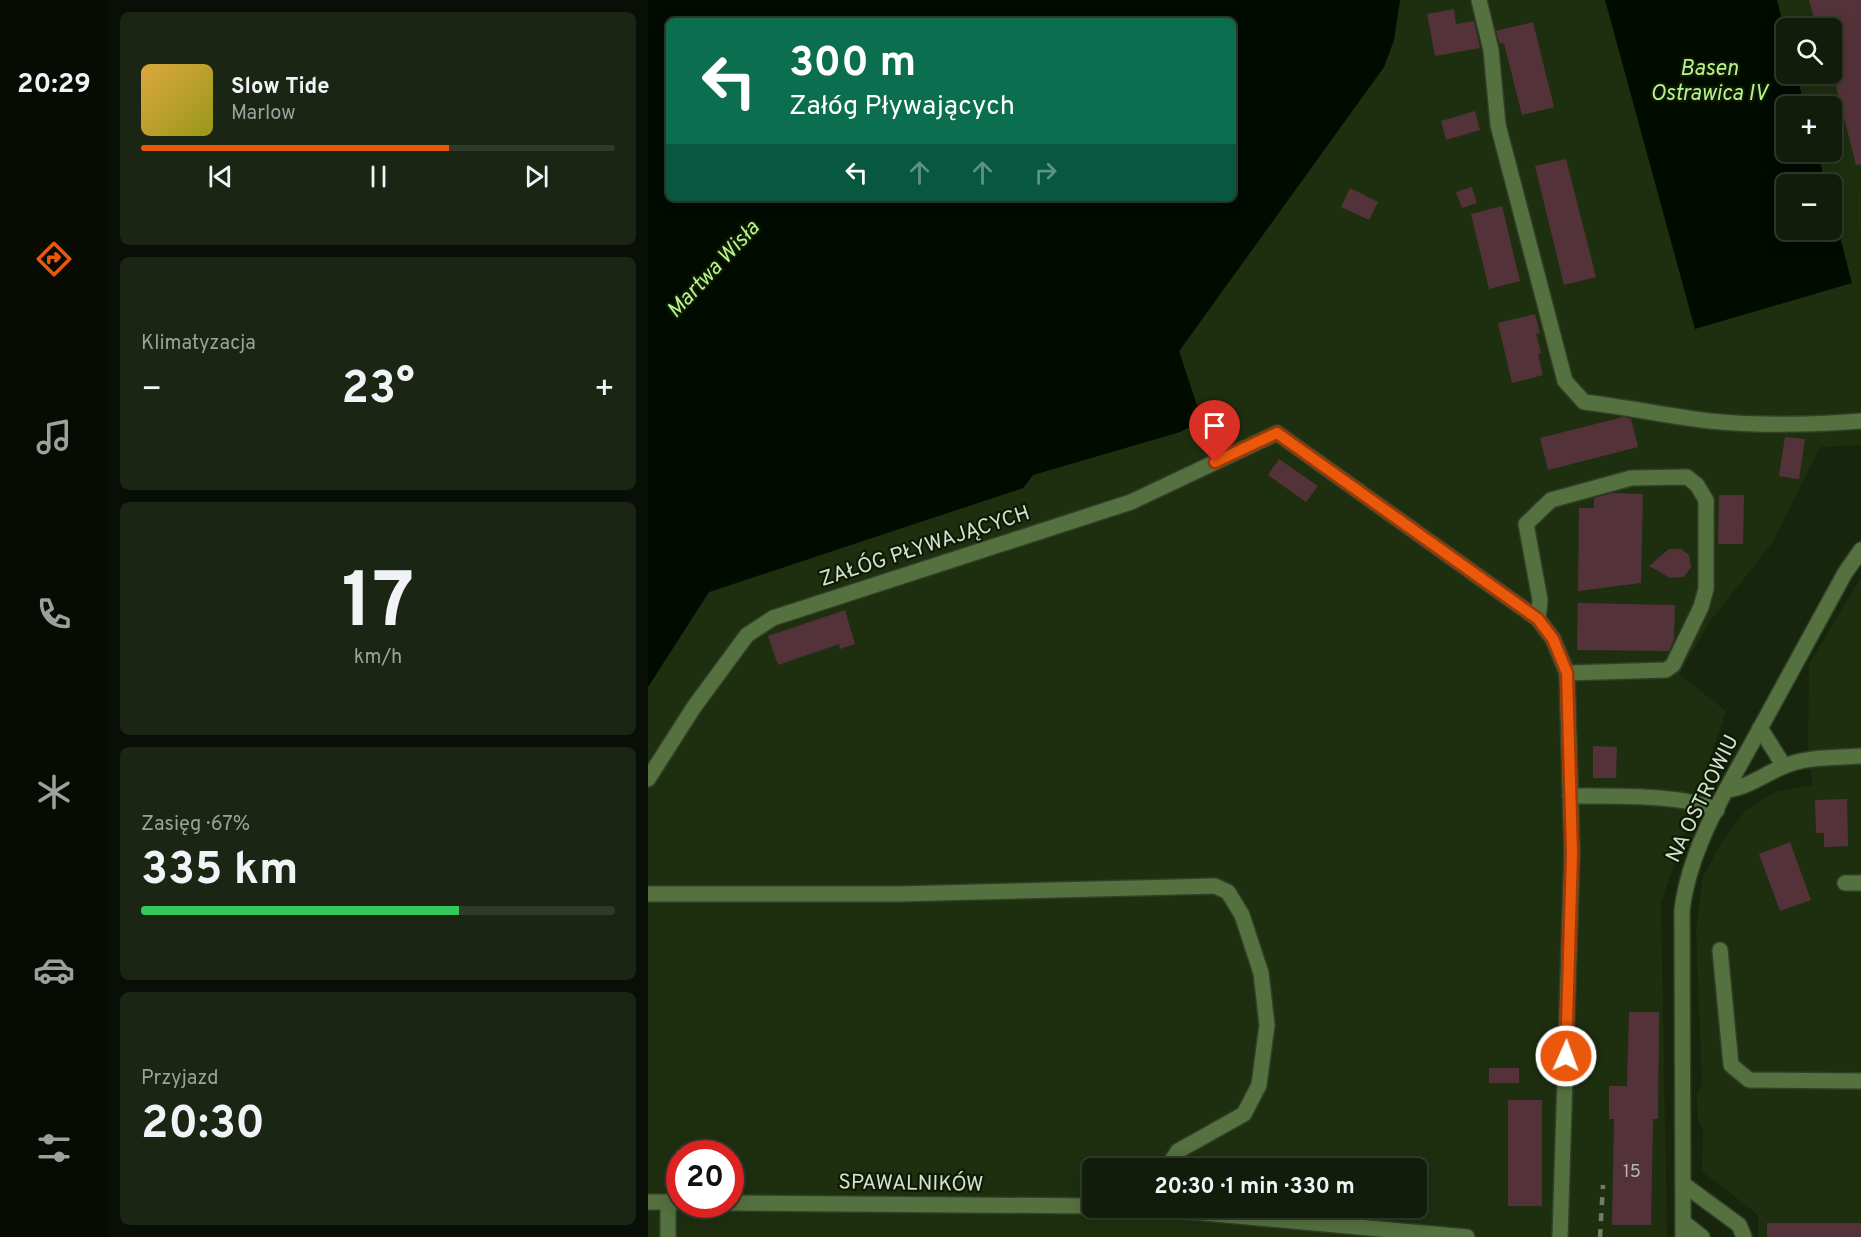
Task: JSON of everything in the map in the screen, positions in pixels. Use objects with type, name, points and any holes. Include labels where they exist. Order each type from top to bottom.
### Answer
[{"type":"street","points":[[1479,0],[1491,50],[1498,125],[1565,381],[1577,395],[1584,402],[1638,408],[1711,421],[1809,425],[1861,420]]},
{"type":"street","name":"ZAŁÓG PŁYWAJĄCYCH","points":[[648,779],[694,707],[747,635],[773,618],[1131,502],[1277,433],[1538,619]]},
{"type":"street","points":[[1560,1237],[1572,853],[1567,673],[1553,639],[1538,619],[1540,600],[1526,524],[1551,500],[1631,478],[1688,477],[1697,485],[1706,500],[1706,589],[1701,607],[1673,665],[1666,670],[1567,673]]},
{"type":"street","name":"NA OSTROWIU","points":[[1683,1230],[1682,910],[1685,884],[1703,837],[1726,790],[1845,573],[1861,550]]},
{"type":"street","points":[[1760,728],[1784,766]]},
{"type":"street","points":[[1726,790],[1738,789],[1784,766],[1811,759],[1861,756]]},
{"type":"street","points":[[1570,796],[1610,796],[1702,803],[1717,810]]},
{"type":"street","points":[[1845,883],[1861,883]]},
{"type":"street","points":[[648,894],[921,894],[1203,886],[1215,886],[1228,892],[1242,915],[1261,973],[1267,1024],[1259,1085],[1244,1114],[1178,1151],[1173,1158]]},
{"type":"street","points":[[1720,950],[1731,1065],[1749,1080],[1861,1081]]},
{"type":"street","points":[[1683,1184],[1739,1225],[1744,1237]]},
{"type":"street","points":[[648,1202],[666,1202]]},
{"type":"street","name":"SPAWALNIKÓW","points":[[744,1203],[1082,1206]]},
{"type":"street","points":[[668,1237],[671,1218]]},
{"type":"street","points":[[1259,1218],[1467,1237]]},
{"type":"street","points":[[1683,1230],[1702,1237]]},
{"type":"shaded area","points":[[1400,0],[1861,0],[1861,445],[1820,447],[1772,543],[1711,620],[1679,674],[1726,711],[1661,903],[1667,1237],[648,1237],[648,687],[709,592],[1023,488],[1033,475],[1180,432],[1202,421],[1179,352],[1384,67],[1394,40]]},
{"type":"shaded area","points":[[1861,577],[1861,1237],[1758,1237],[1758,1215],[1702,1171],[1703,1129],[1698,1119],[1697,1093],[1702,1084],[1696,930],[1703,877],[1720,845],[1745,811],[1775,792],[1813,785],[1808,749],[1809,664]]},
{"type":"water","name":"Martwa Wisła","points":[[648,0],[1400,0],[1394,40],[1384,67],[1179,351],[1202,421],[1180,432],[1033,475],[1023,488],[709,592],[648,687]]},
{"type":"water","name":"Basen Ostrawica IV","points":[[1605,0],[1777,0],[1781,18],[1776,18],[1776,84],[1799,84],[1802,96],[1776,96],[1776,162],[1820,162],[1823,174],[1776,174],[1776,240],[1841,240],[1852,283],[1695,329]]},
{"type":"building","points":[[1809,0],[1861,0],[1861,164],[1856,165],[1842,110],[1842,96],[1839,96],[1836,84],[1842,84],[1842,18],[1814,18]]},
{"type":"building","points":[[1454,9],[1456,24],[1474,21],[1480,48],[1435,56],[1427,14]]},
{"type":"building","points":[[1533,22],[1554,107],[1522,115],[1504,43],[1500,44],[1496,31]]},
{"type":"building","points":[[1475,111],[1480,130],[1446,140],[1441,121]]},
{"type":"building","points":[[1566,159],[1596,277],[1564,285],[1535,166]]},
{"type":"building","points":[[1472,187],[1477,203],[1462,208],[1456,192]]},
{"type":"building","points":[[1350,188],[1378,202],[1369,220],[1341,207]]},
{"type":"building","points":[[1502,206],[1520,281],[1489,289],[1471,214]]},
{"type":"building","points":[[1535,314],[1540,333],[1536,334],[1543,375],[1512,383],[1498,323]]},
{"type":"building","points":[[1623,417],[1631,419],[1638,447],[1548,470],[1540,438]]},
{"type":"building","points":[[1785,437],[1805,439],[1799,479],[1779,476]]},
{"type":"building","points":[[1279,459],[1318,486],[1306,502],[1268,475]]},
{"type":"building","points":[[1612,493],[1643,494],[1641,583],[1578,591],[1579,508],[1594,508],[1594,498]]},
{"type":"building","points":[[1719,495],[1744,495],[1743,544],[1718,544]]},
{"type":"building","points":[[1669,549],[1681,549],[1689,555],[1691,567],[1684,577],[1670,578],[1649,566]]},
{"type":"building","points":[[1578,603],[1675,605],[1674,639],[1669,651],[1577,650]]},
{"type":"building","points":[[845,610],[855,644],[840,649],[839,644],[778,665],[768,636]]},
{"type":"building","points":[[1593,746],[1617,747],[1616,778],[1593,778]]},
{"type":"building","points":[[1847,799],[1848,846],[1824,847],[1824,833],[1816,833],[1815,800]]},
{"type":"building","points":[[1790,842],[1811,900],[1780,911],[1759,854]]},
{"type":"building","points":[[1629,1012],[1659,1012],[1658,1119],[1653,1119],[1651,1225],[1612,1225],[1614,1119],[1609,1119],[1609,1086],[1627,1086]]},
{"type":"building","points":[[1489,1068],[1519,1068],[1519,1083],[1489,1083]]},
{"type":"building","points":[[1508,1100],[1542,1100],[1542,1206],[1508,1206]]},
{"type":"building","points":[[1767,1223],[1861,1223],[1861,1237],[1767,1237]]},
{"type":"railway","points":[[1600,1237],[1603,1185]]},
{"type":"route","points":[[1215,462],[1277,433],[1538,619],[1553,639],[1567,673],[1572,853],[1566,1056]]}]
